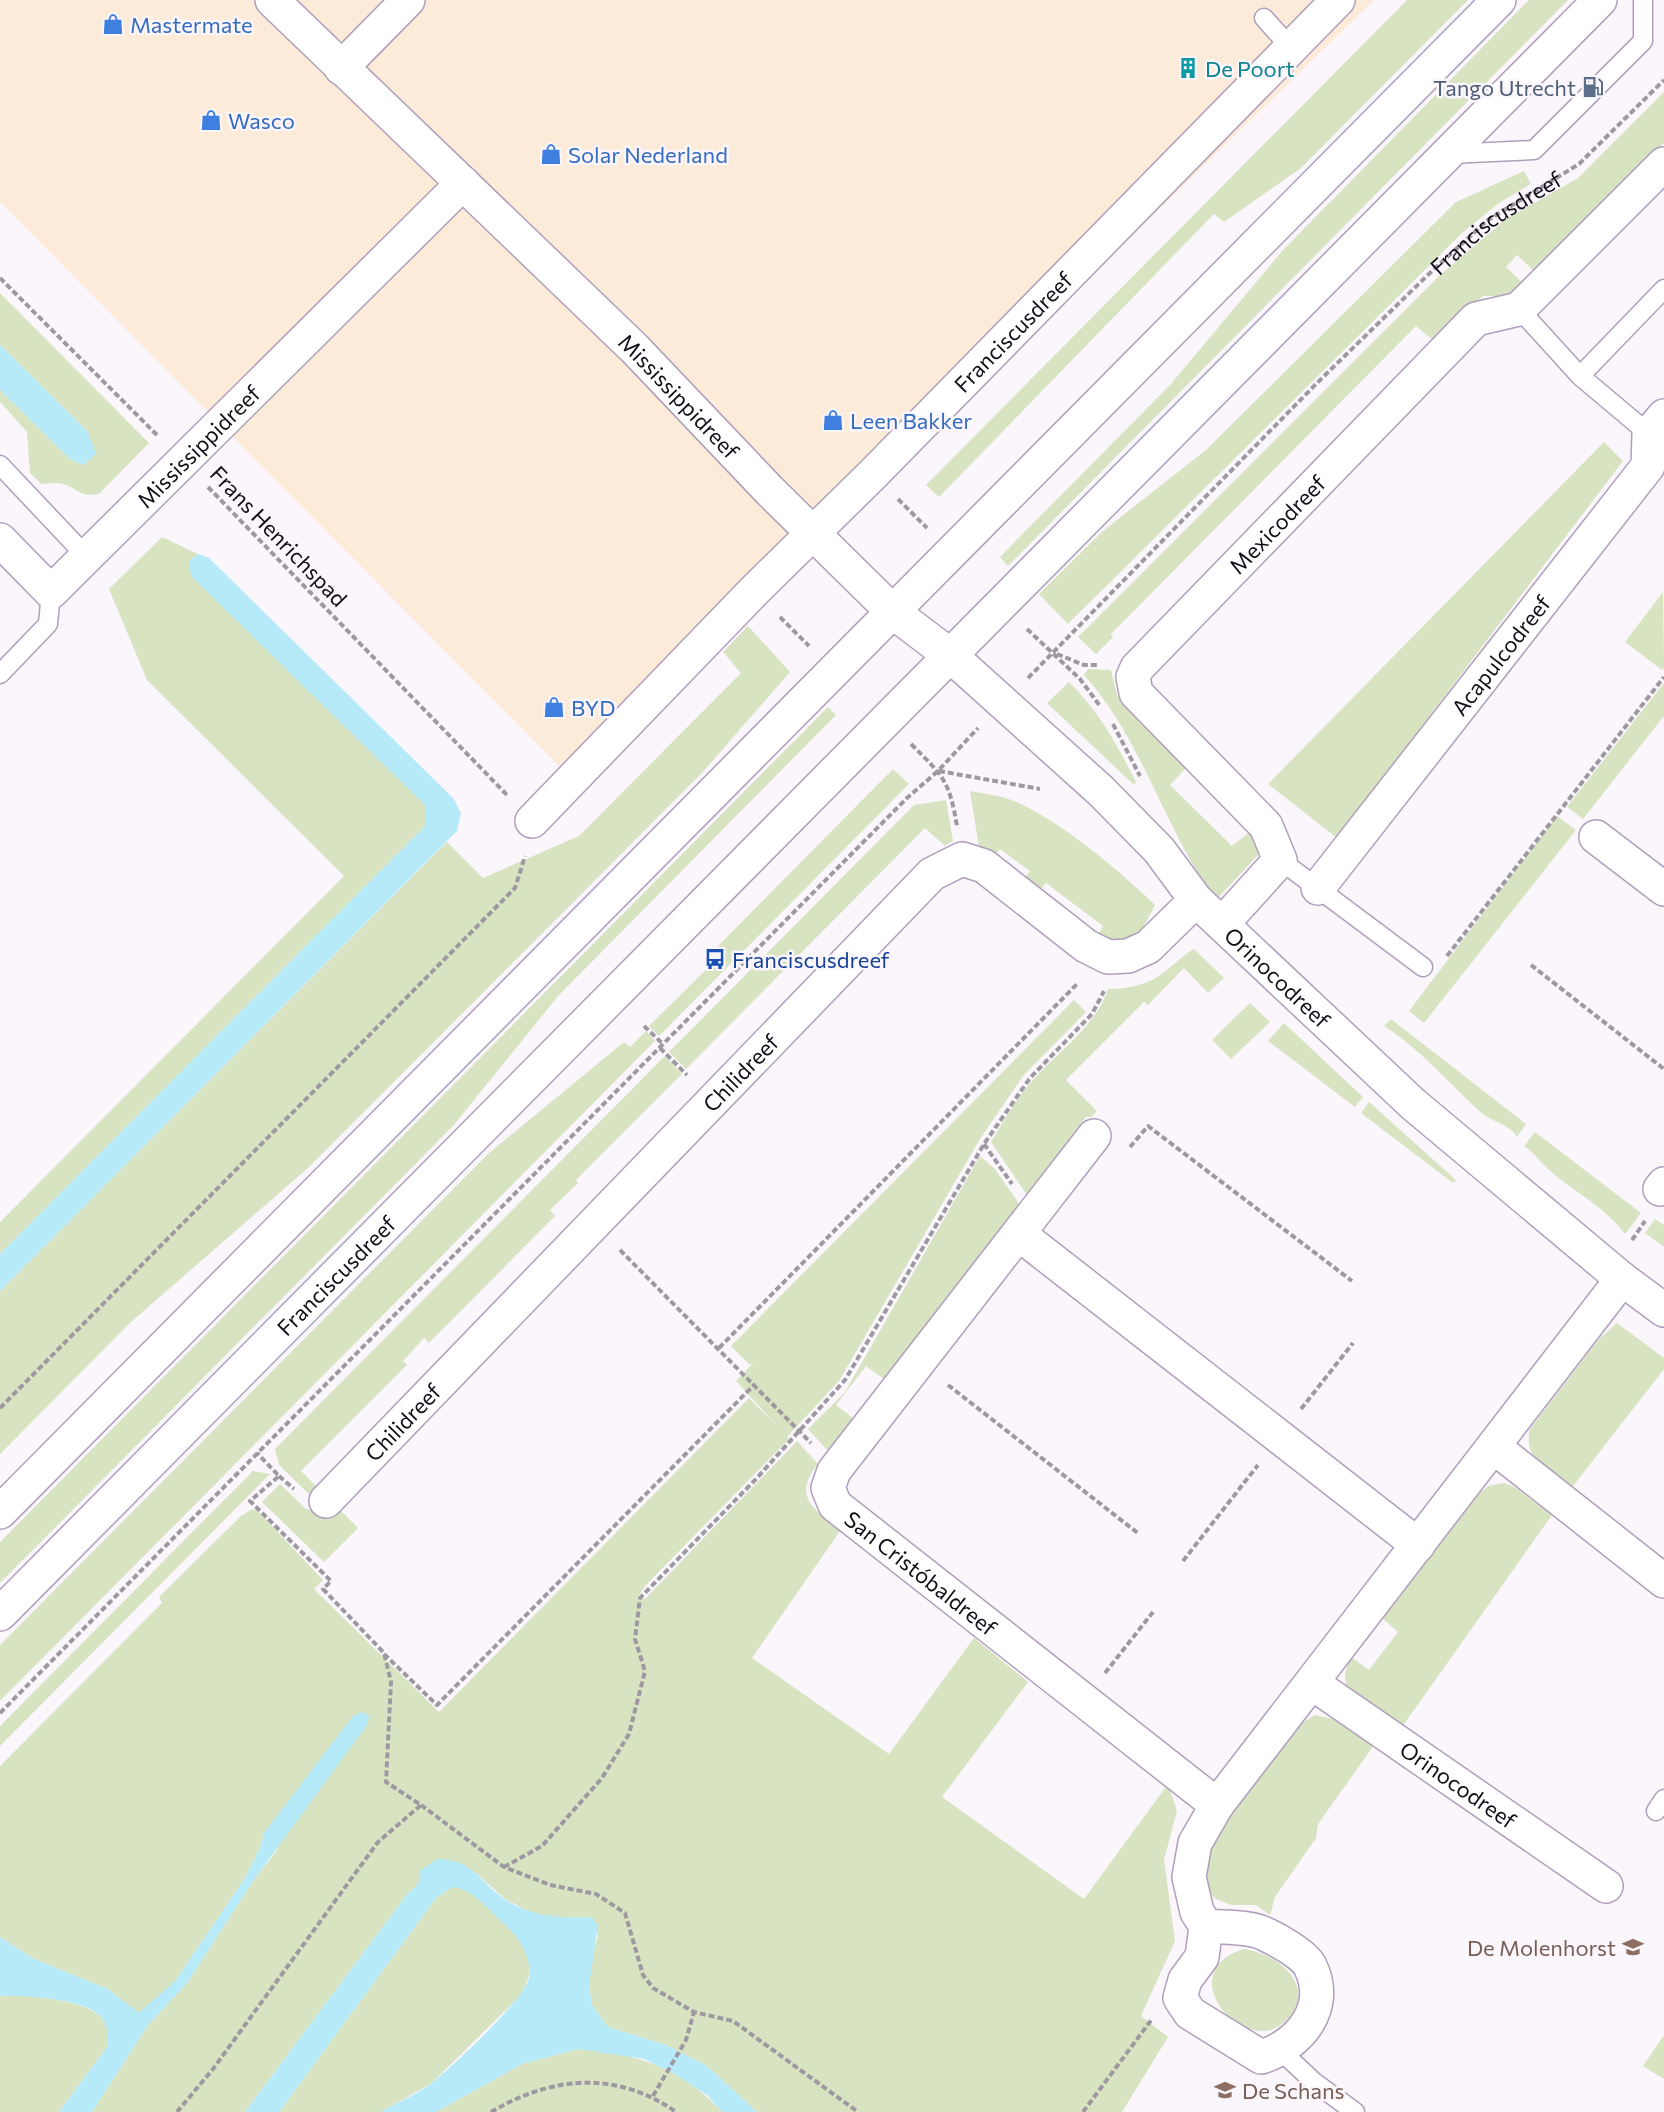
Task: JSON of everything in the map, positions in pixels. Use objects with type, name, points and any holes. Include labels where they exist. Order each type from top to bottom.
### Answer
[{"type":"street","name":"Mississippidreef","points":[[272,0],[635,349],[770,491],[893,612]]},
{"type":"street","points":[[341,68],[408,0]]},
{"type":"street","name":"Franciscusdreef","points":[[532,821],[754,591],[873,474],[1338,0]]},
{"type":"street","points":[[0,1512],[833,669],[893,612],[1499,0]]},
{"type":"street","name":"Franciscusdreef","points":[[0,1614],[1600,0]]},
{"type":"street","points":[[1519,309],[1664,164]]},
{"type":"street","name":"Mississippidreef","points":[[51,592],[463,183]]},
{"type":"street","name":"Mexicodreef","points":[[1137,668],[1476,319],[1519,309]]},
{"type":"street","name":"Acapulcodreef","points":[[1318,888],[1648,466],[1656,425]]},
{"type":"street","points":[[0,540],[51,592]]},
{"type":"street","points":[[893,612],[951,656]]},
{"type":"street","name":"Orinocodreef","points":[[951,656],[1101,791],[1159,850],[1196,900],[1413,1104],[1622,1279],[1664,1310]]},
{"type":"street","points":[[1137,668],[1133,677],[1136,693],[1266,826],[1280,860],[1222,924]]},
{"type":"street","points":[[1596,837],[1664,889]]},
{"type":"street","points":[[962,859],[984,866],[1086,946],[1108,968],[1148,948],[1196,900]]},
{"type":"street","name":"Chilidreef","points":[[326,1501],[595,1225],[711,1100],[932,874],[962,859]]},
{"type":"street","points":[[834,1471],[1094,1136]]},
{"type":"street","points":[[1026,1224],[1418,1545]]},
{"type":"street","points":[[1206,1926],[1262,1932],[1284,1944],[1310,1964],[1315,1987],[1314,2015],[1297,2037],[1281,2051],[1261,2058],[1190,2013],[1180,1998],[1185,1980],[1202,1957],[1206,1926],[1197,1912],[1189,1877],[1195,1843],[1217,1804],[1622,1279]]},
{"type":"street","points":[[1494,1447],[1664,1581]]},
{"type":"street","name":"San Cristóbaldreef","points":[[834,1471],[828,1488],[835,1505],[1217,1804]]},
{"type":"street","name":"Orinocodreef","points":[[1312,1683],[1606,1886]]},
{"type":"lane","points":[[1447,154],[1533,150],[1642,41],[1643,0]]},
{"type":"lane","points":[[1264,18],[1291,48]]},
{"type":"lane","points":[[1580,376],[1664,290]]},
{"type":"lane","points":[[1519,309],[1580,376],[1656,425]]},
{"type":"lane","points":[[0,465],[87,557]]},
{"type":"lane","points":[[0,674],[48,624],[51,592]]},
{"type":"lane","points":[[1280,860],[1423,967]]},
{"type":"lane","points":[[1281,2051],[1314,2082],[1355,2112]]},
{"type":"path","name":"Franciscusdreef","points":[[1053,653],[1318,382],[1433,270],[1488,220],[1579,164],[1664,80]]},
{"type":"path","name":"Frans Henrichspad","points":[[0,278],[182,460],[532,821]]},
{"type":"path","points":[[873,474],[951,552]]},
{"type":"path","points":[[1002,605],[1080,679],[1104,711]]},
{"type":"path","points":[[1053,653],[1084,665],[1137,668]]},
{"type":"path","points":[[1423,967],[1433,974],[1664,677]]},
{"type":"path","points":[[1110,719],[1141,778]]},
{"type":"path","points":[[938,771],[951,790],[962,859]]},
{"type":"path","points":[[0,1713],[907,798],[938,771],[1037,786],[1046,793]]},
{"type":"path","points":[[0,1408],[514,888],[527,850],[532,821]]},
{"type":"path","points":[[1531,965],[1664,1069]]},
{"type":"path","points":[[504,1867],[542,1846],[602,1778],[629,1734],[645,1671],[635,1639],[640,1598],[845,1380],[984,1144],[1029,1078],[1092,1014],[1108,968]]},
{"type":"path","points":[[719,1348],[1084,977],[1108,968]]},
{"type":"path","points":[[644,1026],[663,1044]]},
{"type":"path","points":[[1094,1136],[1102,1129],[1126,1151],[1148,1126],[1352,1281]]},
{"type":"path","points":[[984,1144],[1026,1224]]},
{"type":"path","points":[[1622,1279],[1620,1258],[1651,1212],[1662,1186]]},
{"type":"path","points":[[595,1225],[800,1430],[834,1471]]},
{"type":"path","points":[[920,1363],[1139,1534]]},
{"type":"path","points":[[257,1453],[279,1476],[250,1501],[331,1581],[323,1589],[437,1705],[754,1384]]},
{"type":"path","points":[[1083,1701],[1154,1612]]},
{"type":"path","points":[[384,1653],[391,1682],[386,1782],[504,1867],[550,1885],[596,1894],[625,1913],[643,1975],[653,1988],[694,2012],[733,2021],[858,2112]]},
{"type":"path","points":[[177,2112],[213,2069],[378,1842],[421,1805]]},
{"type":"path","points":[[1083,2112],[1160,2009],[1180,1998]]},
{"type":"path","points":[[653,2096],[686,2040],[694,2012]]},
{"type":"path","points":[[491,2112],[519,2096],[563,2084],[610,2084],[653,2096],[676,2112]]},
{"type":"shaded area","points":[[0,0],[1374,0],[870,491],[559,766],[0,202]]},
{"type":"green space","points":[[1407,0],[1468,0],[1301,168],[1224,222],[1214,214],[939,497],[926,485]]},
{"type":"green space","points":[[1529,0],[1568,0],[1008,566],[1000,557],[1170,385],[1283,250]]},
{"type":"green space","points":[[1664,92],[1664,143],[1535,272],[1517,255],[1506,267],[1524,284],[1512,296],[1483,296],[1436,343],[1416,326],[1111,634],[1113,637],[1096,654],[1078,637],[1440,275],[1506,219],[1578,178]]},
{"type":"green space","points":[[1524,171],[1531,184],[1499,203],[1461,234],[1068,624],[1039,594],[1103,531],[1206,450],[1456,202]]},
{"type":"green space","points":[[0,293],[149,443],[99,494],[87,495],[60,483],[41,484],[30,473],[27,432],[0,402],[0,390],[70,459],[83,465],[89,460],[88,432],[0,345]]},
{"type":"green space","points":[[1604,442],[1623,461],[1337,838],[1268,784]]},
{"type":"green space","points":[[162,537],[198,554],[189,561],[426,806],[426,825],[0,1254],[0,1222],[344,876],[147,680],[109,589]]},
{"type":"green space","points":[[1663,592],[1664,667],[1662,670],[1625,642]]},
{"type":"green space","points":[[748,626],[790,672],[702,773],[308,1168],[132,1321],[0,1454],[0,1291],[447,842],[483,878],[579,836],[741,673],[723,652]]},
{"type":"green space","points":[[1088,669],[1111,670],[1117,695],[1186,765],[1186,768],[1170,785],[1232,846],[1252,830],[1259,851],[1258,855],[1218,898],[1190,860],[1121,725],[1084,675]]},
{"type":"green space","points":[[1069,682],[1090,705],[1107,729],[1136,782],[1134,785],[1047,703]]},
{"type":"green space","points":[[1664,683],[1664,716],[1583,819],[1567,807]]},
{"type":"green space","points":[[828,707],[836,715],[558,996],[453,1126],[0,1583],[0,1542]]},
{"type":"green space","points":[[893,769],[909,784],[659,1036],[649,1026],[724,952],[718,946]]},
{"type":"green space","points":[[970,791],[1003,797],[1031,809],[1069,833],[1107,862],[1155,905],[1140,932],[1127,941],[1119,942],[1098,935],[1103,926],[1046,883],[1040,890],[1024,879],[1030,871],[1000,849],[993,858],[979,847]]},
{"type":"green space","points":[[946,800],[953,841],[945,846],[925,828],[686,1069],[669,1052],[914,805]]},
{"type":"green space","points":[[1557,816],[1576,830],[1424,1023],[1409,1011]]},
{"type":"green space","points":[[1194,949],[1224,978],[1208,993],[1184,968],[1148,1005],[1144,1002],[1066,1080],[1097,1111],[1091,1117],[1086,1117],[1027,1195],[991,1142],[1015,1103],[1032,1081],[1094,1016],[1108,989],[1132,987],[1154,979]]},
{"type":"green space","points":[[1074,1000],[1086,1012],[1023,1076],[980,1139],[839,1381],[787,1437],[789,1439],[646,1585],[637,1598],[645,1599],[797,1441],[818,1464],[810,1475],[807,1485],[810,1502],[840,1531],[752,1658],[889,1754],[974,1638],[1028,1682],[942,1797],[1084,1899],[1168,1784],[1177,1811],[1164,1860],[1175,1941],[1141,2016],[1168,2037],[1122,2112],[757,2112],[707,2066],[666,2045],[608,2027],[592,2005],[589,1986],[592,1957],[598,1936],[591,1917],[554,1918],[530,1912],[505,1899],[476,1873],[437,1859],[418,1885],[408,1893],[245,2112],[92,2112],[148,2025],[187,1983],[253,1881],[277,1850],[264,1833],[260,1848],[245,1878],[176,1980],[139,2014],[108,1989],[34,1959],[0,1937],[0,1766],[162,1603],[159,1597],[241,1516],[252,1509],[258,1511],[323,1580],[314,1589],[439,1712],[749,1398],[779,1428],[736,1381],[755,1361],[750,1365],[731,1346]]},
{"type":"green space","points":[[1250,1003],[1270,1022],[1231,1059],[1212,1040]]},
{"type":"green space","points":[[1391,1019],[1526,1124],[1517,1137],[1511,1129],[1483,1114],[1423,1057],[1384,1026]]},
{"type":"green space","points":[[1284,1023],[1363,1097],[1355,1107],[1268,1041]]},
{"type":"green space","points":[[646,1031],[655,1041],[0,1701],[0,1645],[489,1153],[624,1042],[630,1047]]},
{"type":"green space","points":[[665,1056],[682,1074],[576,1180],[578,1183],[550,1210],[555,1216],[429,1343],[424,1338],[403,1361],[407,1365],[301,1471],[318,1488],[313,1496],[310,1495],[279,1465],[275,1449]]},
{"type":"green space","points":[[1369,1102],[1456,1180],[1453,1183],[1361,1113]]},
{"type":"green space","points":[[1535,1132],[1641,1213],[1625,1234],[1610,1217],[1551,1172],[1524,1146]]},
{"type":"green space","points":[[980,1156],[995,1169],[1020,1205],[884,1379],[866,1366],[836,1405],[853,1418],[828,1451],[808,1429],[845,1392]]},
{"type":"green space","points":[[1655,1219],[1664,1225],[1664,1247],[1645,1233]]},
{"type":"green space","points":[[1617,1323],[1664,1358],[1664,1369],[1570,1490],[1546,1471],[1534,1457],[1530,1448],[1530,1429],[1599,1339]]},
{"type":"green space","points":[[253,1471],[270,1474],[0,1746],[0,1726]]},
{"type":"green space","points":[[1504,1483],[1514,1487],[1552,1515],[1402,1727],[1348,1690],[1345,1677],[1349,1661],[1351,1657],[1369,1670],[1398,1632],[1382,1618],[1479,1494],[1488,1486]]},
{"type":"green space","points":[[280,1484],[306,1509],[312,1510],[320,1505],[332,1517],[341,1511],[358,1528],[324,1562],[262,1502]]},
{"type":"green space","points":[[1315,1715],[1337,1720],[1373,1744],[1372,1748],[1318,1824],[1316,1838],[1275,1897],[1270,1915],[1256,1905],[1231,1905],[1216,1899],[1210,1893],[1205,1873],[1215,1834],[1300,1724]]},
{"type":"green space","points":[[452,1887],[466,1889],[481,1900],[509,1927],[523,1945],[529,1958],[530,1970],[520,1996],[432,2083],[381,2112],[279,2112],[436,1898]]},
{"type":"green space","points":[[1244,1949],[1279,1963],[1295,1981],[1298,1992],[1297,2004],[1290,2016],[1274,2029],[1256,2030],[1238,2024],[1223,2011],[1214,1994],[1213,1977],[1222,1961]]},
{"type":"green space","points":[[17,1995],[79,2005],[100,2016],[106,2024],[107,2047],[59,2112],[0,2112],[0,1996]]},
{"type":"green space","points":[[1664,2035],[1664,2079],[1643,2066]]},
{"type":"green space","points":[[579,2049],[639,2059],[657,2066],[691,2084],[722,2112],[436,2112],[522,2064]]},
{"type":"water","points":[[0,345],[88,432],[96,454],[83,465],[70,459],[0,390]]},
{"type":"water","points":[[198,554],[209,558],[453,798],[461,813],[457,831],[0,1291],[0,1254],[426,825],[426,806],[191,576],[189,561]]},
{"type":"water","points":[[362,1712],[369,1716],[367,1725],[253,1881],[187,1983],[148,2025],[92,2112],[59,2112],[107,2047],[106,2027],[103,2019],[92,2010],[68,2002],[38,1997],[0,1996],[0,1937],[34,1959],[108,1989],[139,2013],[176,1980],[245,1878],[260,1848],[264,1833],[353,1716]]},
{"type":"water","points":[[437,1859],[450,1860],[468,1867],[506,1900],[526,1910],[558,1917],[591,1917],[598,1925],[589,1986],[592,2005],[608,2027],[666,2045],[707,2066],[757,2112],[722,2112],[708,2096],[675,2074],[644,2059],[579,2049],[522,2064],[436,2112],[381,2112],[427,2086],[455,2063],[502,2016],[525,1988],[529,1978],[526,1954],[514,1935],[486,1906],[467,1892],[452,1887],[436,1898],[279,2112],[245,2112],[408,1893],[418,1885],[420,1871]]},
{"type":"place","name":"Mastermate","points":[[113,24]]},
{"type":"place","name":"De Poort","points":[[1188,68]]},
{"type":"place","name":"Tango Utrecht","points":[[1593,87]]},
{"type":"place","name":"Wasco","points":[[211,120]]},
{"type":"place","name":"Solar Nederland","points":[[551,154]]},
{"type":"place","name":"Leen Bakker","points":[[833,420]]},
{"type":"place","name":"BYD","points":[[554,707]]},
{"type":"place","name":"Franciscusdreef","points":[[715,959]]},
{"type":"place","name":"De Molenhorst","points":[[1633,1947]]},
{"type":"place","name":"De Schans","points":[[1225,2090]]}]
